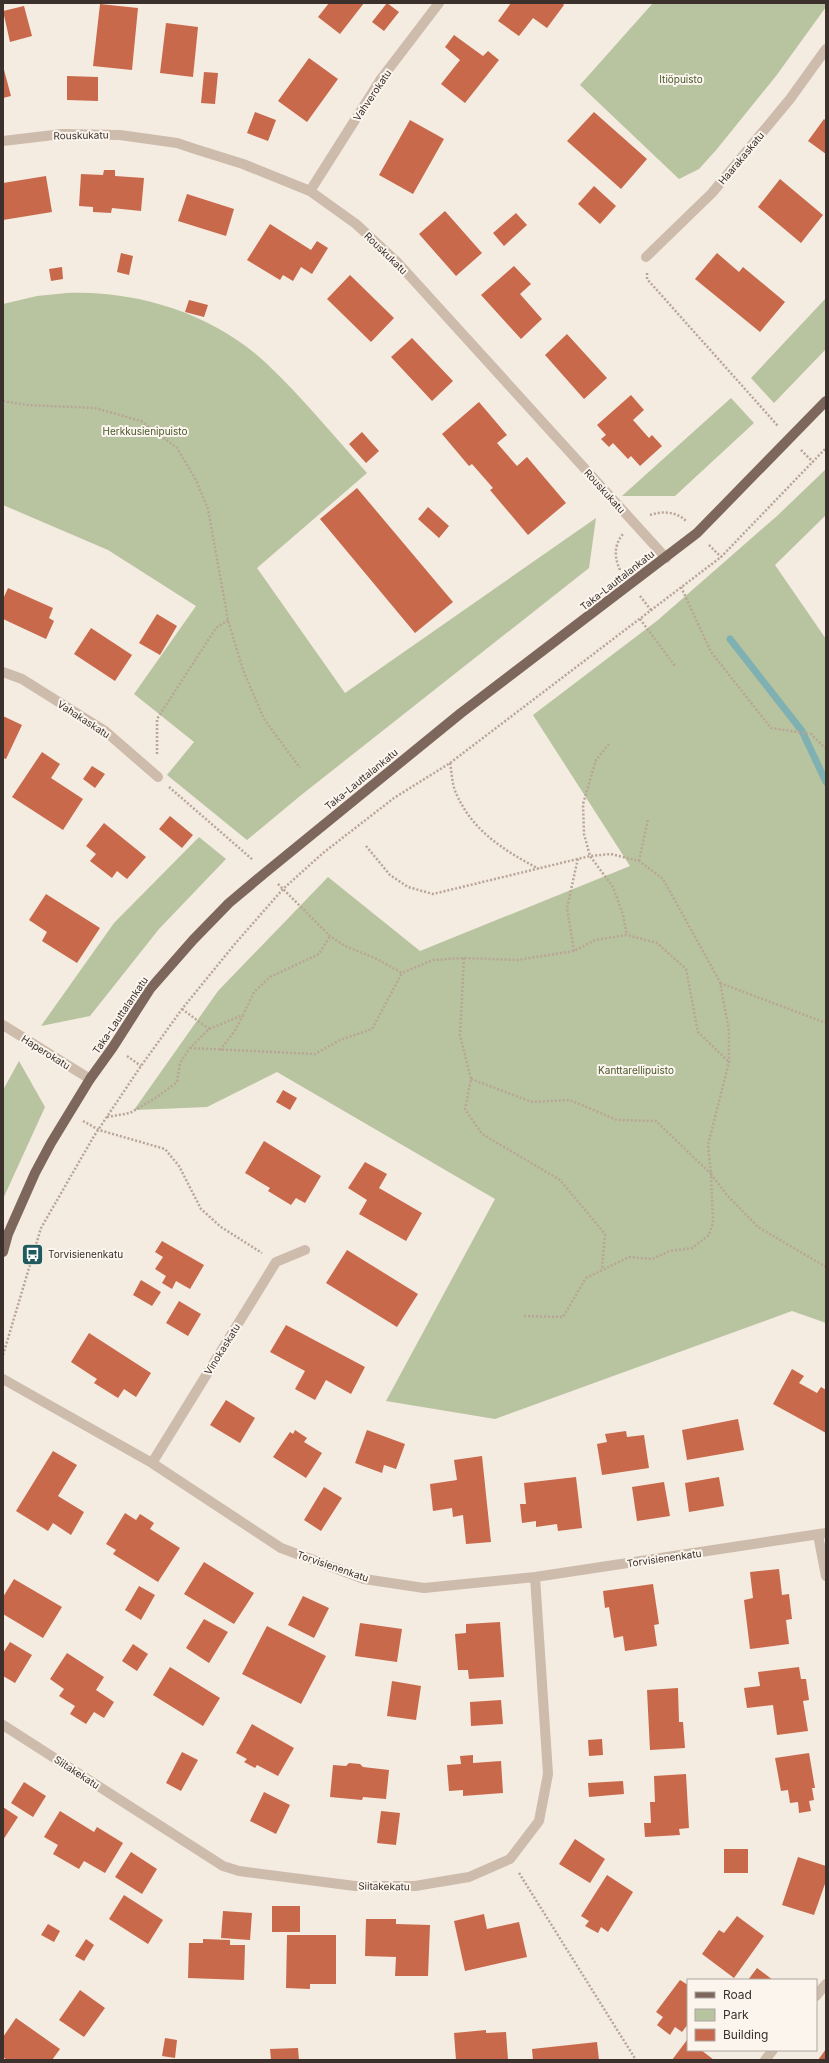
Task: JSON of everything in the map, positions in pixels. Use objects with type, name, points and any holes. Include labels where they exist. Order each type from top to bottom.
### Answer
[{"type":"main road","name":"Taka-Lauttalankatu","points":[[3,1252],[8,1234],[35,1172],[90,1079],[150,990],[193,940],[229,903],[461,713],[698,533],[826,401]]},
{"type":"street","name":"Vahverokatu","points":[[310,191],[381,79],[439,3]]},
{"type":"street","name":"Haarakaskatu","points":[[646,257],[712,193],[790,100],[826,49]]},
{"type":"street","name":"Rouskukatu","points":[[3,141],[62,134],[120,135],[177,143],[243,164],[310,191],[356,224],[398,264],[666,558]]},
{"type":"street","name":"Vahakaskatu","points":[[3,672],[22,679],[105,731],[158,777]]},
{"type":"street","name":"Haperokatu","points":[[3,1025],[90,1079]]},
{"type":"street","points":[[276,1262],[305,1250]]},
{"type":"street","name":"Vinokaskatu","points":[[152,1463],[276,1262]]},
{"type":"street","name":"Torvisienenkatu","points":[[3,1380],[152,1463],[281,1548],[364,1579],[424,1588],[535,1577],[822,1534]]},
{"type":"street","points":[[822,1534],[826,1576]]},
{"type":"street","name":"Siitakekatu","points":[[3,1725],[223,1866],[245,1873],[355,1886],[415,1886],[469,1877],[510,1859],[539,1821],[548,1774],[535,1577]]},
{"type":"street","points":[[817,1995],[826,1984]]},
{"type":"street","points":[[765,2060],[772,2051]]},
{"type":"path","points":[[646,257],[647,279],[790,439],[813,462]]},
{"type":"path","points":[[3,401],[27,405],[95,408],[141,421],[177,448],[196,480],[208,509],[228,620],[243,670],[264,719],[300,768]]},
{"type":"path","points":[[3,1355],[41,1228],[106,1118],[182,1009],[234,945],[283,889],[322,853],[394,798],[450,763],[721,558],[826,448]]},
{"type":"path","points":[[681,587],[711,652],[771,728],[811,734],[826,749]]},
{"type":"path","points":[[640,619],[675,666]]},
{"type":"path","points":[[228,620],[216,628],[157,719],[158,777],[266,872],[330,936],[345,946],[377,959],[402,973]]},
{"type":"path","points":[[609,744],[596,760],[583,804],[584,834],[590,856],[613,887],[623,915],[627,935]]},
{"type":"path","points":[[450,763],[456,793],[473,822],[492,841],[540,869]]},
{"type":"path","points":[[639,862],[648,819]]},
{"type":"path","points":[[366,846],[390,875],[408,888],[433,894],[590,856],[611,854],[639,862],[663,879],[720,982],[729,1031],[729,1062],[708,1145],[713,1223],[709,1235],[692,1248],[670,1251],[652,1259],[629,1258],[602,1268],[586,1278],[563,1317],[523,1316]]},
{"type":"path","points":[[574,951],[567,908],[578,858]]},
{"type":"path","points":[[190,1048],[316,1054],[340,1040],[372,1029],[402,973],[433,960],[464,958],[517,960],[574,951],[596,940],[627,935],[657,943],[686,969],[698,1032],[729,1062]]},
{"type":"path","points":[[220,1050],[234,1032],[254,992],[270,977],[319,954],[330,936]]},
{"type":"path","points":[[464,958],[460,1035],[470,1079],[465,1108],[482,1134],[560,1180],[605,1234],[602,1268]]},
{"type":"path","points":[[720,982],[826,1023]]},
{"type":"path","points":[[182,1009],[208,1029]]},
{"type":"path","points":[[106,1118],[130,1113],[157,1097],[177,1082],[180,1063],[190,1048],[208,1029],[243,1015]]},
{"type":"path","points":[[470,1079],[532,1102],[570,1100],[617,1120],[656,1121],[711,1174],[727,1195],[758,1227],[826,1267]]},
{"type":"path","points":[[99,1130],[165,1149],[179,1166],[201,1209],[222,1227],[276,1262]]},
{"type":"path","points":[[510,1859],[636,2060]]},
{"type":"green space","name":"Itiöpuisto","points":[[653,3],[826,3],[826,7],[776,76],[717,149],[699,169],[679,179],[580,85]]},
{"type":"green space","name":"Herkkusienipuisto","points":[[67,293],[94,293],[147,301],[173,308],[223,331],[266,363],[318,417],[367,473],[257,568],[345,693],[596,518],[589,568],[300,796],[247,840],[167,775],[194,742],[134,694],[196,606],[108,550],[3,505],[3,304],[37,296]]},
{"type":"green space","points":[[826,298],[826,349],[774,403],[751,378]]},
{"type":"green space","points":[[731,398],[754,423],[675,496],[622,496]]},
{"type":"green space","name":"Kanttarellipuisto","points":[[826,469],[826,515],[775,565],[826,639],[826,1323],[792,1311],[495,1419],[386,1401],[495,1199],[277,1072],[207,1107],[134,1110],[218,991],[328,877],[420,951],[630,866],[533,715],[658,620],[777,516]]},
{"type":"green space","points":[[199,837],[226,859],[159,929],[90,1016],[41,1026],[114,923]]},
{"type":"green space","points":[[19,1061],[45,1107],[3,1199],[3,1090]]},
{"type":"building","points":[[329,3],[364,3],[340,34],[318,17]]},
{"type":"building","points":[[387,3],[399,12],[384,31],[372,22]]},
{"type":"building","points":[[511,3],[562,3],[564,5],[547,28],[533,18],[519,36],[498,21]]},
{"type":"building","points":[[100,4],[138,8],[132,70],[93,66]]},
{"type":"building","points":[[24,6],[32,36],[10,42],[3,11]]},
{"type":"building","points":[[166,23],[198,27],[193,77],[160,73]]},
{"type":"building","points":[[454,35],[483,56],[488,51],[499,60],[465,103],[441,84],[460,60],[445,47]]},
{"type":"building","points":[[309,58],[338,79],[307,122],[278,101]]},
{"type":"building","points":[[3,66],[11,96],[3,98]]},
{"type":"building","points":[[204,72],[218,73],[215,104],[201,103]]},
{"type":"building","points":[[67,76],[98,77],[98,101],[67,100]]},
{"type":"building","points":[[255,112],[276,120],[268,141],[247,133]]},
{"type":"building","points":[[594,112],[647,159],[621,189],[567,141]]},
{"type":"building","points":[[824,119],[826,121],[826,154],[808,141]]},
{"type":"building","points":[[410,120],[444,139],[413,194],[379,175]]},
{"type":"building","points":[[104,170],[115,170],[115,176],[144,178],[141,211],[112,208],[111,213],[93,212],[93,207],[79,206],[81,174],[103,175]]},
{"type":"building","points":[[46,176],[52,212],[3,220],[3,183]]},
{"type":"building","points":[[780,179],[823,215],[801,243],[758,207]]},
{"type":"building","points":[[594,186],[616,206],[600,224],[578,204]]},
{"type":"building","points":[[187,194],[234,209],[226,236],[178,221]]},
{"type":"building","points":[[445,211],[482,253],[456,276],[419,234]]},
{"type":"building","points":[[516,213],[527,225],[504,246],[493,233]]},
{"type":"building","points":[[270,224],[311,250],[317,241],[328,248],[312,274],[301,267],[293,281],[283,275],[280,280],[247,260]]},
{"type":"building","points":[[121,253],[133,256],[129,275],[117,272]]},
{"type":"building","points":[[717,253],[739,272],[743,267],[785,302],[760,332],[695,279]]},
{"type":"building","points":[[514,266],[531,284],[520,294],[542,319],[521,339],[481,295]]},
{"type":"building","points":[[62,267],[63,279],[51,281],[49,269]]},
{"type":"building","points":[[350,275],[394,318],[371,342],[327,299]]},
{"type":"building","points":[[189,300],[208,305],[204,317],[185,312]]},
{"type":"building","points":[[567,334],[607,378],[584,399],[545,355]]},
{"type":"building","points":[[412,338],[453,381],[432,401],[391,357]]},
{"type":"building","points":[[631,395],[644,410],[633,420],[649,438],[652,435],[662,446],[640,466],[631,456],[628,459],[613,443],[609,447],[601,439],[606,435],[597,425]]},
{"type":"building","points":[[479,402],[507,435],[497,443],[517,466],[527,457],[566,503],[528,535],[490,490],[493,488],[472,464],[469,466],[442,434]]},
{"type":"building","points":[[362,432],[379,451],[366,463],[349,444]]},
{"type":"building","points":[[357,488],[453,602],[415,633],[320,519]]},
{"type":"building","points":[[428,507],[449,526],[439,538],[418,519]]},
{"type":"building","points":[[8,588],[53,608],[49,618],[54,621],[46,639],[3,619],[3,599]]},
{"type":"building","points":[[157,614],[177,626],[160,655],[139,643]]},
{"type":"building","points":[[91,628],[132,655],[115,681],[74,654]]},
{"type":"building","points":[[3,716],[22,725],[6,759],[3,758]]},
{"type":"building","points":[[42,752],[60,764],[51,778],[83,799],[63,830],[12,797]]},
{"type":"building","points":[[92,766],[105,774],[95,788],[83,779]]},
{"type":"building","points":[[170,816],[193,835],[182,848],[159,829]]},
{"type":"building","points":[[104,823],[146,857],[127,879],[117,871],[112,878],[90,861],[96,854],[86,846]]},
{"type":"building","points":[[46,894],[100,928],[77,963],[42,941],[47,932],[29,920]]},
{"type":"building","points":[[283,1090],[297,1098],[290,1110],[276,1102]]},
{"type":"building","points":[[264,1141],[321,1176],[305,1203],[296,1198],[291,1205],[268,1191],[270,1188],[245,1173]]},
{"type":"building","points":[[365,1162],[387,1174],[379,1188],[422,1213],[406,1241],[359,1214],[367,1200],[348,1188]]},
{"type":"building","points":[[162,1241],[204,1265],[190,1289],[176,1281],[172,1289],[162,1283],[166,1276],[155,1269],[163,1257],[155,1252]]},
{"type":"building","points":[[347,1250],[418,1294],[397,1327],[326,1283]]},
{"type":"building","points":[[141,1280],[161,1292],[152,1306],[133,1295]]},
{"type":"building","points":[[179,1301],[201,1314],[188,1336],[166,1323]]},
{"type":"building","points":[[286,1325],[365,1367],[351,1394],[326,1380],[315,1400],[295,1389],[305,1371],[270,1352]]},
{"type":"building","points":[[89,1333],[151,1373],[136,1397],[124,1389],[118,1398],[94,1383],[97,1379],[71,1362]]},
{"type":"building","points":[[792,1369],[804,1376],[799,1383],[817,1393],[821,1387],[826,1390],[826,1433],[773,1404]]},
{"type":"building","points":[[226,1400],[255,1418],[240,1443],[210,1425]]},
{"type":"building","points":[[738,1419],[744,1450],[687,1460],[682,1430]]},
{"type":"building","points":[[295,1430],[307,1438],[304,1442],[322,1453],[306,1478],[273,1457],[290,1432],[293,1434]]},
{"type":"building","points":[[367,1430],[405,1444],[396,1469],[384,1465],[382,1473],[355,1463]]},
{"type":"building","points":[[626,1431],[627,1437],[644,1435],[649,1468],[602,1475],[597,1444],[607,1442],[605,1434]]},
{"type":"building","points":[[53,1451],[77,1465],[58,1496],[84,1512],[71,1535],[53,1523],[48,1531],[16,1511]]},
{"type":"building","points":[[482,1456],[491,1542],[466,1544],[463,1515],[453,1517],[452,1508],[433,1511],[430,1484],[457,1480],[454,1460]]},
{"type":"building","points":[[576,1477],[582,1528],[558,1531],[557,1524],[536,1527],[536,1521],[522,1523],[520,1504],[526,1504],[524,1483]]},
{"type":"building","points":[[719,1477],[724,1506],[689,1512],[685,1483]]},
{"type":"building","points":[[664,1482],[670,1516],[637,1521],[632,1487]]},
{"type":"building","points":[[324,1487],[342,1498],[321,1531],[304,1520]]},
{"type":"building","points":[[125,1513],[136,1520],[140,1514],[154,1523],[150,1529],[180,1548],[158,1582],[113,1554],[116,1550],[106,1544]]},
{"type":"building","points":[[204,1562],[254,1593],[234,1624],[184,1594]]},
{"type":"building","points":[[779,1569],[782,1595],[789,1594],[792,1619],[786,1620],[789,1644],[750,1649],[744,1600],[753,1598],[750,1572]]},
{"type":"building","points":[[14,1579],[62,1607],[43,1638],[3,1614],[3,1597]]},
{"type":"building","points":[[653,1584],[659,1624],[654,1625],[657,1646],[625,1651],[623,1636],[614,1638],[609,1607],[605,1608],[603,1591]]},
{"type":"building","points":[[139,1586],[155,1595],[141,1620],[125,1610]]},
{"type":"building","points":[[303,1596],[329,1608],[314,1638],[288,1625]]},
{"type":"building","points":[[204,1619],[228,1632],[209,1663],[186,1648]]},
{"type":"building","points":[[500,1622],[504,1677],[469,1679],[468,1670],[458,1670],[455,1634],[466,1633],[466,1624]]},
{"type":"building","points":[[360,1623],[402,1629],[397,1662],[355,1656]]},
{"type":"building","points":[[267,1626],[326,1656],[301,1704],[242,1674]]},
{"type":"building","points":[[10,1642],[32,1655],[15,1683],[3,1676],[3,1653]]},
{"type":"building","points":[[133,1644],[148,1654],[137,1671],[122,1661]]},
{"type":"building","points":[[67,1653],[104,1677],[96,1690],[114,1702],[104,1718],[94,1712],[86,1724],[70,1714],[75,1706],[59,1696],[64,1689],[50,1679]]},
{"type":"building","points":[[170,1667],[220,1698],[203,1726],[153,1695]]},
{"type":"building","points":[[799,1667],[801,1679],[806,1679],[809,1700],[803,1701],[808,1731],[777,1735],[773,1705],[747,1708],[744,1688],[760,1686],[758,1672]]},
{"type":"building","points":[[392,1681],[421,1686],[416,1720],[387,1716]]},
{"type":"building","points":[[678,1688],[679,1722],[683,1722],[685,1748],[650,1750],[647,1690]]},
{"type":"building","points":[[501,1700],[503,1724],[471,1726],[470,1702]]},
{"type":"building","points":[[252,1724],[294,1748],[278,1776],[257,1765],[255,1768],[244,1762],[247,1759],[236,1753]]},
{"type":"building","points":[[602,1739],[603,1755],[589,1756],[588,1740]]},
{"type":"building","points":[[182,1752],[198,1760],[181,1791],[166,1783]]},
{"type":"building","points":[[809,1753],[815,1788],[812,1788],[814,1800],[809,1801],[811,1811],[799,1813],[798,1802],[790,1803],[788,1790],[781,1791],[775,1758]]},
{"type":"building","points":[[473,1755],[473,1763],[501,1761],[503,1793],[463,1796],[463,1790],[449,1791],[447,1765],[461,1764],[460,1756]]},
{"type":"building","points":[[349,1763],[360,1764],[363,1767],[389,1770],[386,1799],[363,1797],[362,1800],[330,1797],[333,1765],[346,1766]]},
{"type":"building","points":[[686,1774],[689,1828],[679,1829],[680,1835],[645,1837],[644,1823],[651,1823],[650,1802],[655,1802],[654,1776]]},
{"type":"building","points":[[623,1781],[624,1794],[589,1797],[588,1783]]},
{"type":"building","points":[[24,1782],[46,1796],[33,1817],[11,1803]]},
{"type":"building","points":[[264,1792],[290,1805],[276,1834],[250,1821]]},
{"type":"building","points":[[3,1807],[18,1817],[3,1840]]},
{"type":"building","points":[[60,1811],[94,1832],[97,1827],[123,1843],[105,1873],[84,1861],[79,1869],[53,1854],[58,1845],[44,1837]]},
{"type":"building","points":[[381,1811],[400,1813],[396,1845],[377,1843]]},
{"type":"building","points":[[575,1839],[605,1859],[590,1883],[559,1864]]},
{"type":"building","points":[[724,1849],[748,1849],[748,1873],[724,1873]]},
{"type":"building","points":[[131,1852],[157,1869],[142,1894],[115,1877]]},
{"type":"building","points":[[798,1857],[826,1866],[826,1881],[814,1915],[782,1905]]},
{"type":"building","points":[[607,1875],[633,1892],[608,1932],[601,1927],[598,1933],[585,1926],[589,1921],[581,1916]]},
{"type":"building","points":[[124,1895],[163,1920],[148,1944],[109,1919]]},
{"type":"building","points":[[272,1906],[300,1906],[300,1932],[272,1932]]},
{"type":"building","points":[[223,1911],[252,1913],[250,1940],[221,1938]]},
{"type":"building","points":[[484,1914],[487,1929],[519,1922],[527,1957],[465,1971],[454,1921]]},
{"type":"building","points":[[737,1916],[764,1936],[734,1978],[702,1954],[719,1930],[724,1933]]},
{"type":"building","points":[[366,1919],[396,1919],[396,1924],[430,1925],[428,1976],[395,1976],[396,1957],[365,1956]]},
{"type":"building","points":[[48,1924],[60,1931],[54,1942],[41,1935]]},
{"type":"building","points":[[287,1935],[336,1935],[336,1984],[310,1984],[310,1989],[286,1988]]},
{"type":"building","points":[[86,1939],[94,1945],[84,1961],[75,1956]]},
{"type":"building","points":[[203,1939],[230,1940],[230,1945],[245,1945],[244,1980],[188,1978],[189,1943],[203,1943]]},
{"type":"building","points":[[757,1968],[772,1979],[749,1979]]},
{"type":"building","points":[[680,1980],[687,1984],[687,2025],[682,2032],[675,2027],[670,2035],[657,2025],[663,2017],[656,2012]]},
{"type":"building","points":[[80,1990],[105,2008],[84,2037],[59,2020]]},
{"type":"building","points":[[16,2018],[60,2049],[52,2060],[7,2060],[3,2057],[3,2037]]},
{"type":"building","points":[[486,2030],[486,2033],[506,2032],[508,2060],[456,2060],[454,2033]]},
{"type":"building","points":[[165,2038],[177,2040],[175,2058],[162,2056]]},
{"type":"building","points":[[687,2040],[687,2051],[702,2051],[714,2060],[672,2060]]},
{"type":"building","points":[[597,2042],[599,2060],[533,2060],[532,2049]]},
{"type":"building","points":[[298,2048],[299,2060],[271,2060],[270,2049]]},
{"type":"building","points":[[826,2049],[826,2060],[818,2060]]},
{"type":"waterway","points":[[730,639],[802,731],[826,782]]},
{"type":"place","name":"Torvisienenkatu","points":[[32,1254]]}]
